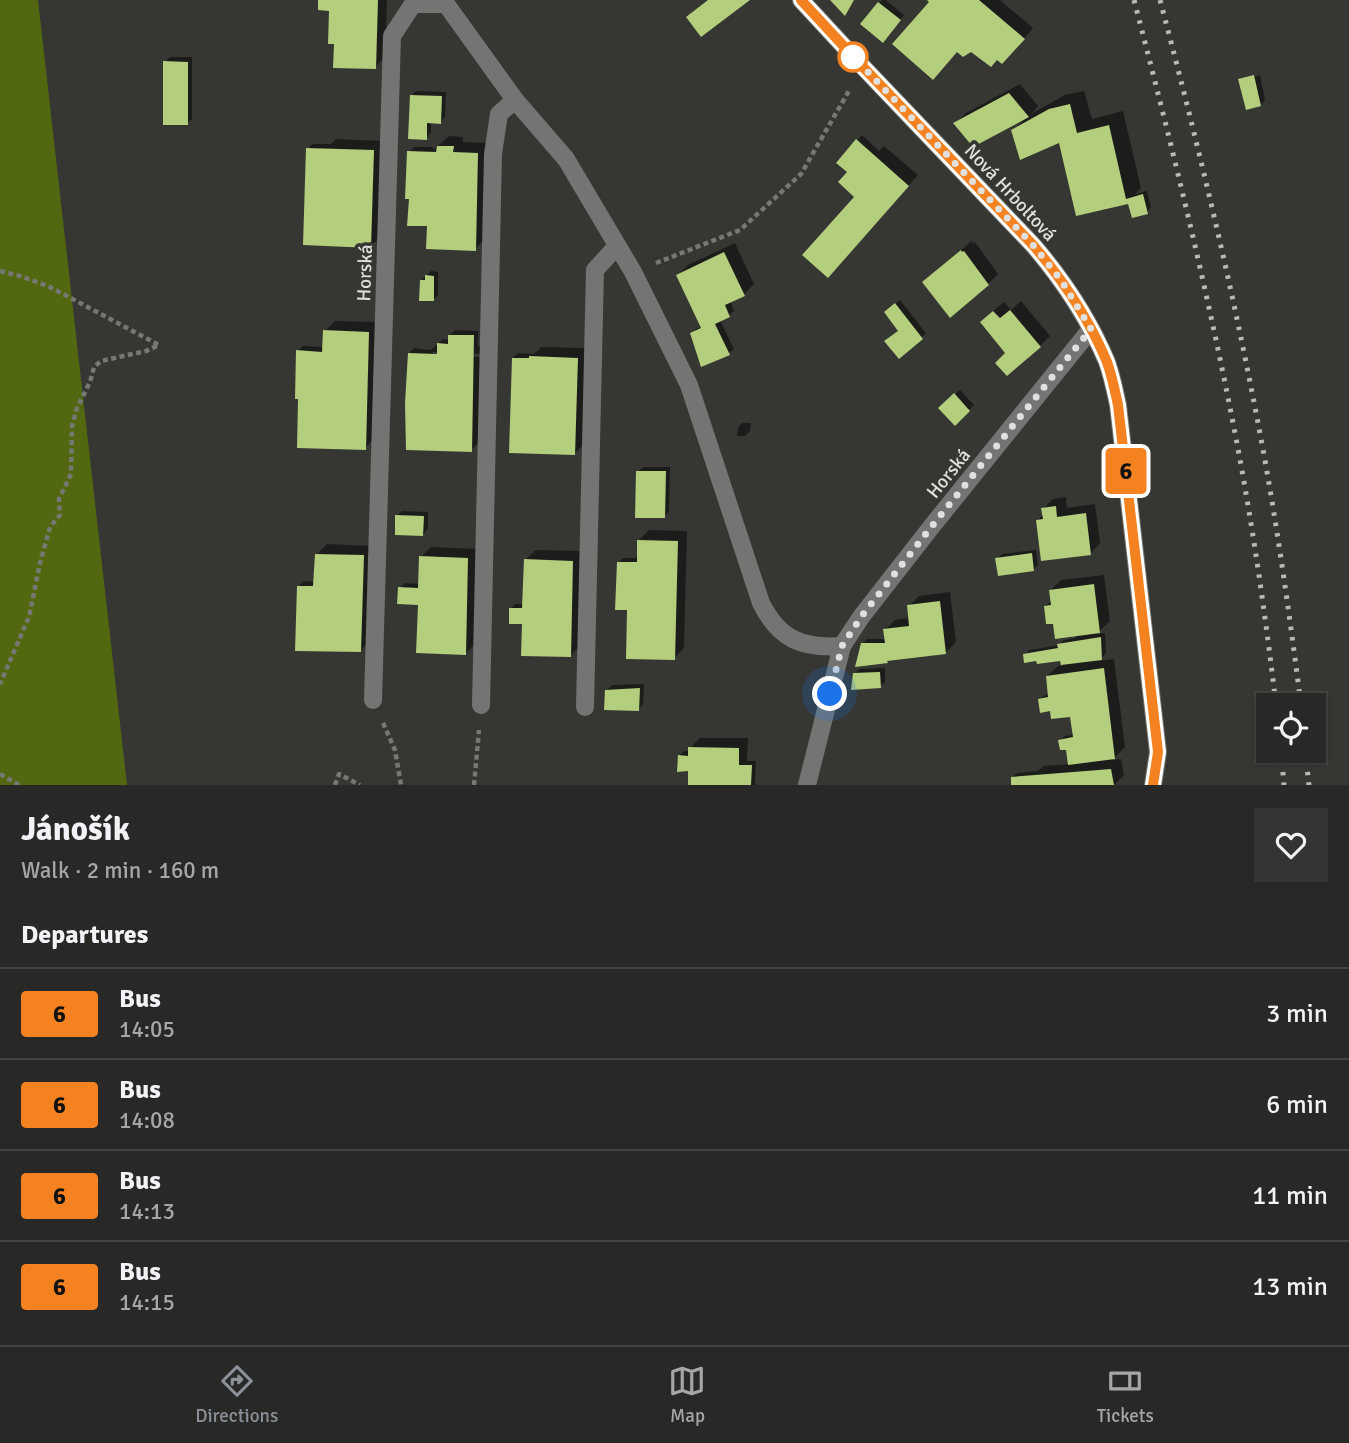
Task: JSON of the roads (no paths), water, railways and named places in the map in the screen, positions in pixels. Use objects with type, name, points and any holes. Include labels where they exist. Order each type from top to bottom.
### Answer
[{"type":"street","name":"Nová Hrboltová","points":[[801,0],[1033,245],[1064,284],[1108,364],[1118,405],[1158,752],[1153,785]]},
{"type":"street","name":"Horská","points":[[373,701],[392,36],[413,4],[446,4],[515,100],[566,159],[633,272],[689,385],[761,603],[768,617],[797,642],[824,647],[842,646]]},
{"type":"street","points":[[481,705],[494,154],[499,114],[515,100]]},
{"type":"street","points":[[584,707],[595,270],[617,246]]},
{"type":"street","name":"Horská","points":[[807,785],[842,646],[861,617],[932,526],[1091,329]]},
{"type":"railway","points":[[1134,0],[1187,213],[1223,374],[1241,463],[1274,693]]},
{"type":"railway","points":[[1160,0],[1213,211],[1248,370],[1265,458],[1299,693]]},
{"type":"railway","points":[[1282,763],[1284,785]]},
{"type":"railway","points":[[1306,763],[1309,785]]}]
